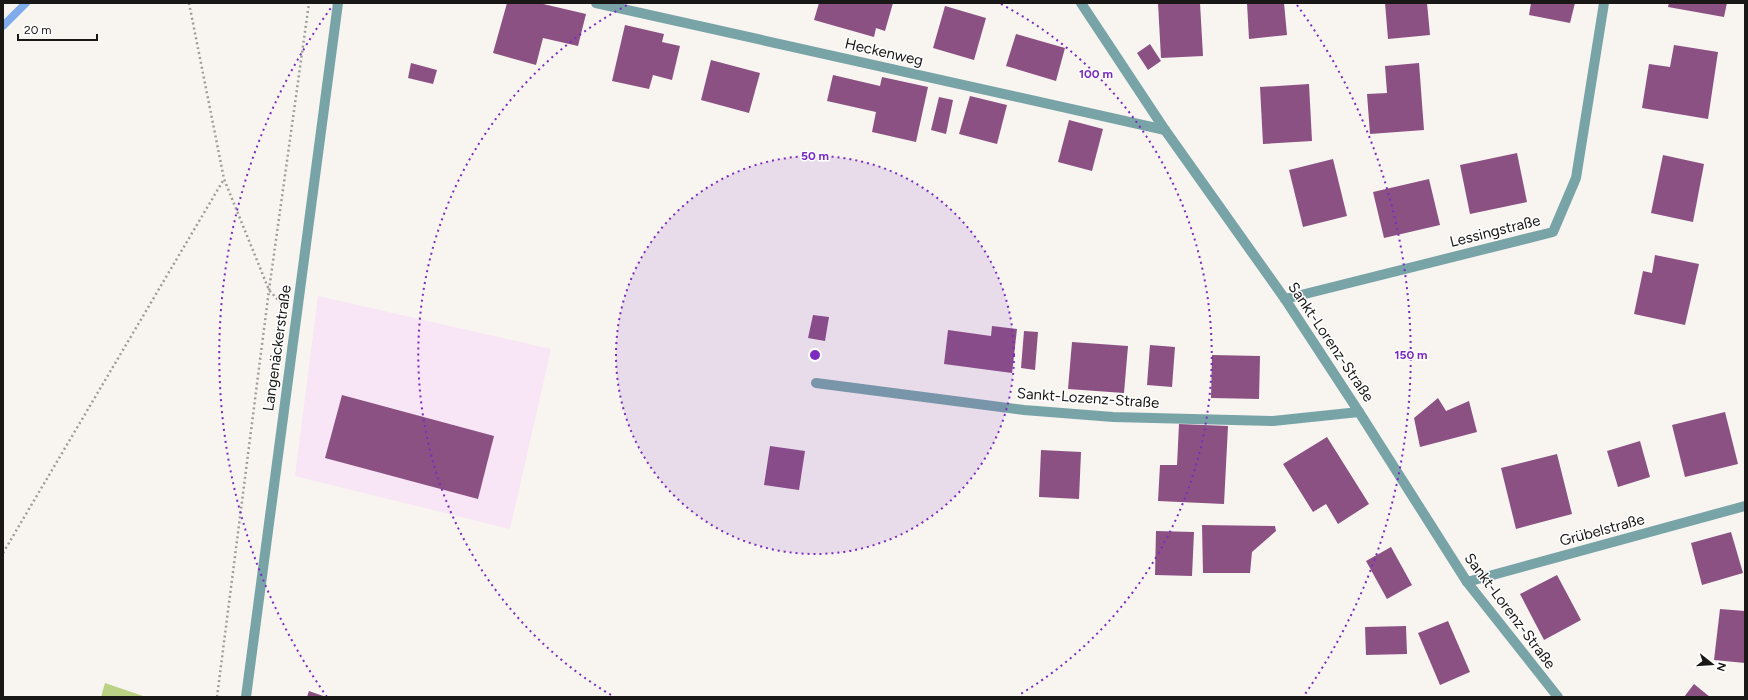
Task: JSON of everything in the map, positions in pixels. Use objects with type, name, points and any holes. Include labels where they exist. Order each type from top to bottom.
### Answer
[{"type":"street","name":"Langenäckerstraße","points":[[246,697],[338,3]]},
{"type":"street","name":"Heckenweg","points":[[596,3],[1165,130]]},
{"type":"street","name":"Sankt-Lorenz-Straße","points":[[1081,3],[1165,130],[1285,299],[1467,582],[1558,697]]},
{"type":"street","name":"Lessingstraße","points":[[1285,299],[1553,232],[1576,178],[1604,3]]},
{"type":"street","name":"Sankt-Lozenz-Straße","points":[[816,383],[1024,410],[1113,417],[1273,421],[1359,412]]},
{"type":"street","name":"Grübelstraße","points":[[1467,582],[1745,506]]},
{"type":"path","points":[[189,3],[224,179],[269,290]]},
{"type":"path","points":[[217,697],[269,290],[309,3]]},
{"type":"path","points":[[3,553],[224,179]]},
{"type":"shaded area","points":[[318,296],[551,349],[510,529],[295,476]]},
{"type":"green space","points":[[105,683],[146,697],[101,697]]},
{"type":"building","points":[[507,3],[539,3],[586,14],[578,46],[543,38],[536,65],[493,53]]},
{"type":"building","points":[[819,3],[893,3],[885,31],[876,28],[874,37],[814,20]]},
{"type":"building","points":[[1158,3],[1200,3],[1203,56],[1161,58]]},
{"type":"building","points":[[1247,3],[1284,3],[1287,35],[1249,39]]},
{"type":"building","points":[[1385,3],[1427,3],[1430,35],[1388,39]]},
{"type":"building","points":[[1531,3],[1575,3],[1570,23],[1529,15]]},
{"type":"building","points":[[1669,3],[1727,3],[1724,17],[1668,7]]},
{"type":"building","points":[[945,6],[986,18],[974,60],[933,48]]},
{"type":"building","points":[[625,25],[664,34],[662,42],[680,46],[672,80],[653,75],[649,89],[612,81]]},
{"type":"building","points":[[1016,34],[1065,48],[1056,81],[1006,66]]},
{"type":"building","points":[[1150,44],[1161,61],[1148,70],[1137,53]]},
{"type":"building","points":[[1674,45],[1718,52],[1708,119],[1642,108],[1649,64],[1670,67]]},
{"type":"building","points":[[711,60],[760,73],[749,113],[701,100]]},
{"type":"building","points":[[411,63],[437,70],[433,84],[408,78]]},
{"type":"building","points":[[1419,63],[1424,130],[1370,134],[1367,94],[1387,93],[1385,66]]},
{"type":"building","points":[[833,75],[880,86],[882,77],[928,87],[916,142],[872,132],[876,112],[827,101]]},
{"type":"building","points":[[1309,84],[1312,141],[1263,144],[1260,87]]},
{"type":"building","points":[[970,96],[1007,105],[997,144],[959,134]]},
{"type":"building","points":[[939,97],[953,100],[946,134],[931,130]]},
{"type":"building","points":[[1069,120],[1103,129],[1092,171],[1058,162]]},
{"type":"building","points":[[1517,153],[1527,202],[1470,214],[1460,165]]},
{"type":"building","points":[[1663,155],[1704,164],[1693,222],[1651,213]]},
{"type":"building","points":[[1333,159],[1347,216],[1303,227],[1289,170]]},
{"type":"building","points":[[1429,179],[1440,225],[1384,238],[1373,192]]},
{"type":"building","points":[[1655,255],[1699,264],[1685,325],[1634,314],[1643,271],[1652,273]]},
{"type":"building","points":[[813,315],[829,317],[825,341],[808,338]]},
{"type":"building","points":[[992,326],[1017,329],[1012,373],[944,364],[948,330],[991,336]]},
{"type":"building","points":[[1024,331],[1038,332],[1035,370],[1021,368]]},
{"type":"building","points":[[1072,342],[1128,346],[1124,393],[1068,389]]},
{"type":"building","points":[[1150,345],[1175,347],[1172,387],[1147,385]]},
{"type":"building","points":[[1212,355],[1260,356],[1259,399],[1211,398]]},
{"type":"building","points":[[342,395],[494,436],[478,499],[325,458]]},
{"type":"building","points":[[1438,398],[1446,411],[1469,401],[1477,432],[1420,447],[1414,418]]},
{"type":"building","points":[[1725,412],[1738,464],[1685,477],[1672,425]]},
{"type":"building","points":[[1179,424],[1228,426],[1224,504],[1158,501],[1160,465],[1177,465]]},
{"type":"building","points":[[1327,437],[1369,504],[1338,524],[1326,504],[1313,512],[1283,464]]},
{"type":"building","points":[[1640,441],[1650,477],[1618,487],[1607,451]]},
{"type":"building","points":[[770,446],[805,451],[799,490],[764,485]]},
{"type":"building","points":[[1041,450],[1081,452],[1079,499],[1039,497]]},
{"type":"building","points":[[1557,454],[1572,514],[1516,529],[1501,468]]},
{"type":"building","points":[[1202,525],[1275,526],[1276,531],[1252,552],[1250,573],[1203,573]]},
{"type":"building","points":[[1156,531],[1194,532],[1192,576],[1155,575]]},
{"type":"building","points":[[1731,532],[1743,573],[1702,585],[1691,543]]},
{"type":"building","points":[[1391,547],[1412,585],[1387,599],[1366,561]]},
{"type":"building","points":[[1557,575],[1581,620],[1544,640],[1520,594]]},
{"type":"building","points":[[1720,609],[1745,611],[1745,663],[1714,660]]},
{"type":"building","points":[[1448,621],[1470,672],[1440,685],[1418,633]]},
{"type":"building","points":[[1406,626],[1407,654],[1366,655],[1365,627]]},
{"type":"building","points":[[1694,684],[1710,697],[1684,697]]},
{"type":"building","points":[[309,691],[326,697],[307,697]]},
{"type":"waterway","points":[[3,26],[26,3]]}]
